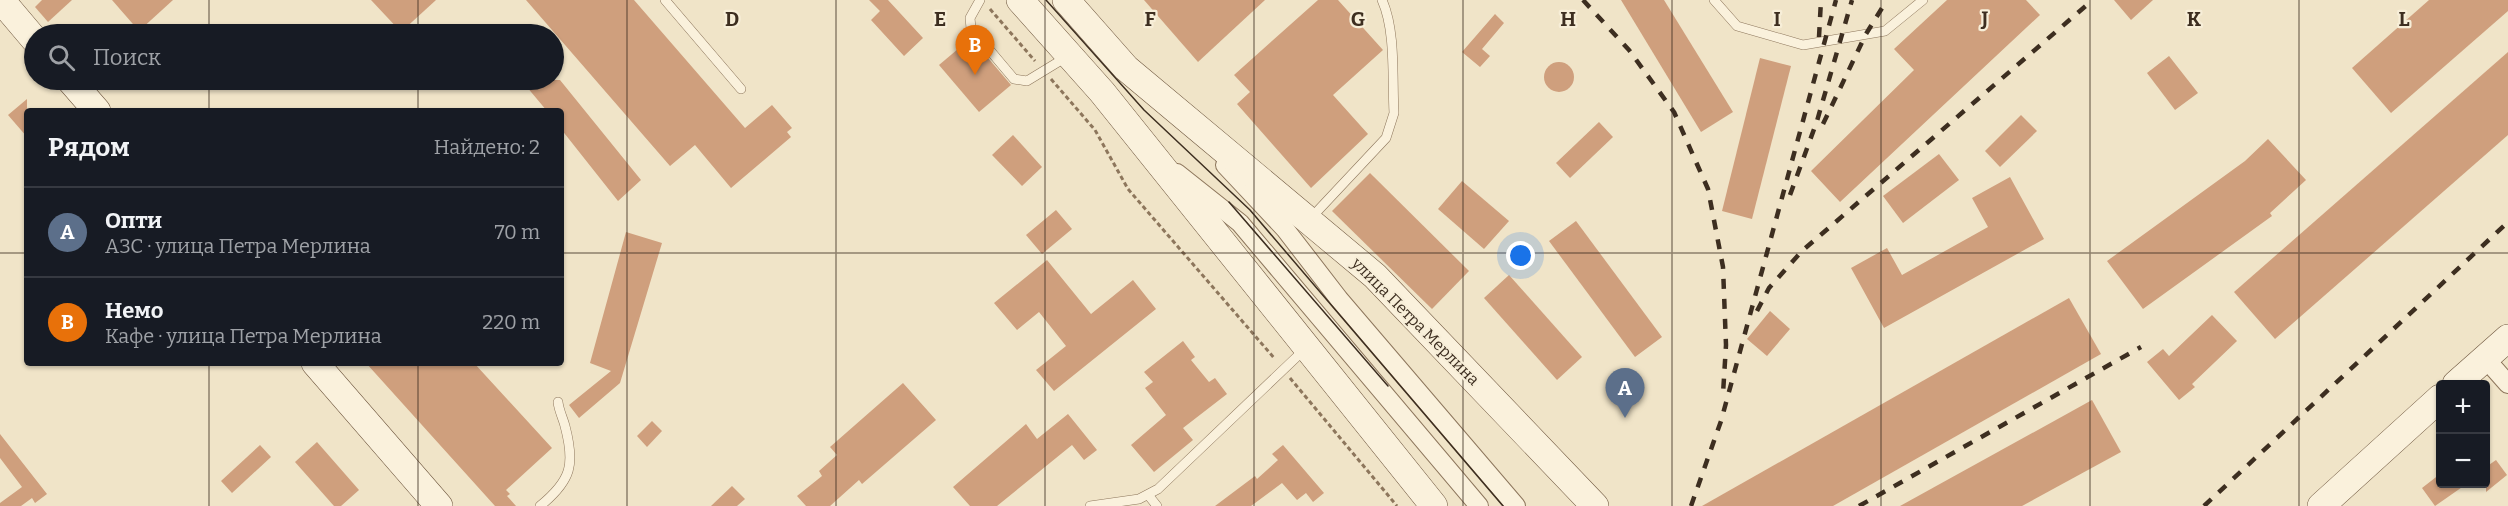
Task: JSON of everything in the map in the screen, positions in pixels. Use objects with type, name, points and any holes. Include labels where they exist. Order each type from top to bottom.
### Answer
[{"type":"main road","points":[[1,0],[24,27]]},
{"type":"main road","points":[[1020,0],[1102,92],[1434,506]]},
{"type":"main road","name":"улица Петра Мерлина","points":[[1065,0],[1126,68],[1375,276],[1595,506]]},
{"type":"main road","points":[[79,90],[94,108]]},
{"type":"main road","points":[[2460,380],[2508,338]]},
{"type":"main road","points":[[318,366],[439,506]]},
{"type":"main road","points":[[2321,506],[2436,402]]},
{"type":"street","points":[[1102,92],[1126,68]]},
{"type":"street","name":"улица Петра Мерлина","points":[[1169,104],[1285,229],[1339,298],[1516,506]]},
{"type":"street","points":[[1147,148],[1240,223],[1479,506]]},
{"type":"street","points":[[2485,358],[2508,384]]},
{"type":"lane","points":[[665,0],[741,89]]},
{"type":"lane","points":[[980,0],[970,18],[971,28],[1014,79],[1027,81],[1070,56]]},
{"type":"lane","points":[[1308,220],[1386,138],[1392,125],[1395,113],[1390,30],[1388,14],[1382,0]]},
{"type":"lane","points":[[1714,0],[1737,26],[1803,45],[1885,31],[1923,0]]},
{"type":"lane","points":[[1090,506],[1149,496],[1307,347]]},
{"type":"lane","points":[[540,506],[560,489],[567,477],[571,462],[570,448],[558,402]]},
{"type":"lane","points":[[1149,496],[1157,506]]},
{"type":"path","points":[[989,9],[1095,130],[1128,189],[1397,506]]},
{"type":"building","points":[[42,0],[72,0],[48,22],[35,7]]},
{"type":"building","points":[[112,0],[173,0],[147,24],[133,24]]},
{"type":"building","points":[[371,0],[436,0],[410,24],[394,24]]},
{"type":"building","points":[[526,0],[634,0],[745,128],[772,105],[792,128],[787,132],[791,137],[731,188],[695,145],[670,166],[564,44],[564,24],[547,24]]},
{"type":"building","points":[[869,0],[888,0],[923,38],[904,56],[871,20],[880,11]]},
{"type":"building","points":[[1144,0],[1265,0],[1198,62]]},
{"type":"building","points":[[1318,0],[1338,0],[1383,50],[1333,95],[1368,134],[1311,188],[1237,104],[1250,92],[1234,75]]},
{"type":"building","points":[[1621,0],[1664,0],[1733,112],[1701,132]]},
{"type":"building","points":[[1947,0],[2026,0],[2040,15],[1840,202],[1811,171],[1914,70],[1894,49]]},
{"type":"building","points":[[2114,0],[2153,0],[2131,20]]},
{"type":"building","points":[[2429,0],[2508,0],[2508,11],[2391,113],[2352,68]]},
{"type":"building","points":[[1495,14],[1504,23],[1482,49],[1490,56],[1480,67],[1462,52]]},
{"type":"building","points":[[971,38],[1011,85],[979,112],[939,65]]},
{"type":"building","points":[[2508,52],[2508,135],[2275,339],[2234,292]]},
{"type":"building","points":[[2169,56],[2198,93],[2175,110],[2147,73]]},
{"type":"building","points":[[1760,58],[1791,66],[1752,219],[1722,211]]},
{"type":"building","points":[[1559,62],[1570,66],[1574,77],[1570,88],[1559,92],[1548,88],[1544,77],[1548,66]]},
{"type":"building","points":[[564,85],[641,180],[618,201],[564,133],[564,108],[544,108],[529,90],[564,90]]},
{"type":"building","points":[[27,99],[27,108],[24,108],[24,134],[8,115]]},
{"type":"building","points":[[2021,115],[2037,131],[2000,167],[1985,151]]},
{"type":"building","points":[[1599,122],[1613,137],[1570,178],[1556,163]]},
{"type":"building","points":[[1013,135],[1042,167],[1022,186],[992,155]]},
{"type":"building","points":[[2268,139],[2306,180],[2270,213],[2272,216],[2143,309],[2107,261],[2245,161]]},
{"type":"building","points":[[1939,154],[1959,180],[1903,223],[1883,196]]},
{"type":"building","points":[[1370,173],[1469,271],[1432,309],[1332,211]]},
{"type":"building","points":[[2010,177],[2044,239],[1884,328],[1851,268],[1887,248],[1902,275],[1988,227],[1972,198]]},
{"type":"building","points":[[1462,181],[1509,221],[1484,249],[1438,209]]},
{"type":"building","points":[[1056,210],[1072,229],[1042,254],[1026,235]]},
{"type":"building","points":[[1576,221],[1662,337],[1635,357],[1549,241]]},
{"type":"building","points":[[626,232],[662,243],[620,383],[579,418],[569,405],[611,371],[590,363]]},
{"type":"building","points":[[1047,260],[1091,314],[1133,280],[1156,309],[1054,391],[1036,370],[1066,346],[1039,312],[1017,330],[994,303]]},
{"type":"building","points":[[1509,275],[1582,357],[1557,380],[1484,298]]},
{"type":"building","points":[[2069,298],[2101,354],[1833,506],[1702,506]]},
{"type":"building","points":[[1770,311],[1790,329],[1767,356],[1747,339]]},
{"type":"building","points":[[2212,315],[2237,341],[2192,384],[2195,387],[2179,400],[2147,362],[2163,349],[2169,356]]},
{"type":"building","points":[[1183,341],[1195,357],[1191,360],[1209,382],[1215,378],[1227,394],[1183,428],[1193,440],[1154,472],[1131,445],[1166,415],[1145,388],[1153,382],[1144,372]]},
{"type":"building","points":[[369,366],[477,366],[552,448],[506,490],[510,494],[507,496],[516,506],[495,506]]},
{"type":"building","points":[[903,383],[936,420],[862,484],[859,480],[830,506],[806,506],[797,496],[822,476],[819,471],[837,455],[830,447]]},
{"type":"building","points":[[2092,400],[2121,452],[2022,506],[1900,506]]},
{"type":"building","points":[[1068,414],[1097,450],[1084,460],[1072,445],[997,506],[970,506],[953,487],[1026,424],[1037,439]]},
{"type":"building","points":[[652,421],[662,431],[647,447],[637,436]]},
{"type":"building","points":[[0,434],[47,494],[35,503],[32,498],[21,506],[0,506],[0,503],[22,487],[0,458]]},
{"type":"building","points":[[317,442],[359,490],[341,506],[334,506],[295,462]]},
{"type":"building","points":[[260,445],[271,457],[232,493],[221,481]]},
{"type":"building","points":[[1283,445],[1324,493],[1313,502],[1306,493],[1297,500],[1282,483],[1251,506],[1215,506],[1255,476],[1257,479],[1278,460],[1272,454]]},
{"type":"building","points":[[2496,460],[2507,475],[2486,492],[2486,488],[2490,488],[2490,464]]},
{"type":"building","points":[[2436,477],[2436,488],[2461,488],[2435,506],[2422,488]]},
{"type":"building","points":[[732,486],[745,499],[737,506],[711,506]]},
{"type":"tram line","points":[[1046,0],[1144,110],[1250,210],[1503,506]]},
{"type":"tram line","points":[[1229,202],[1388,386]]},
{"type":"railway","points":[[1583,0],[1629,50],[1674,112],[1708,189],[1723,267],[1726,345],[1723,394]]},
{"type":"railway","points":[[1819,37],[1821,0]]},
{"type":"railway","points":[[1691,506],[1721,421],[1836,0]]},
{"type":"railway","points":[[1790,195],[1817,121],[1852,0]]},
{"type":"railway","points":[[1823,124],[1866,34],[1887,0]]},
{"type":"railway","points":[[1757,311],[1769,288],[1802,251],[2088,4]]},
{"type":"railway","points":[[2204,506],[2508,222]]},
{"type":"railway","points":[[1859,506],[2141,347]]},
{"type":"place","name":"Немо","points":[[975,75]]},
{"type":"place","name":"Опти","points":[[1625,418]]}]
